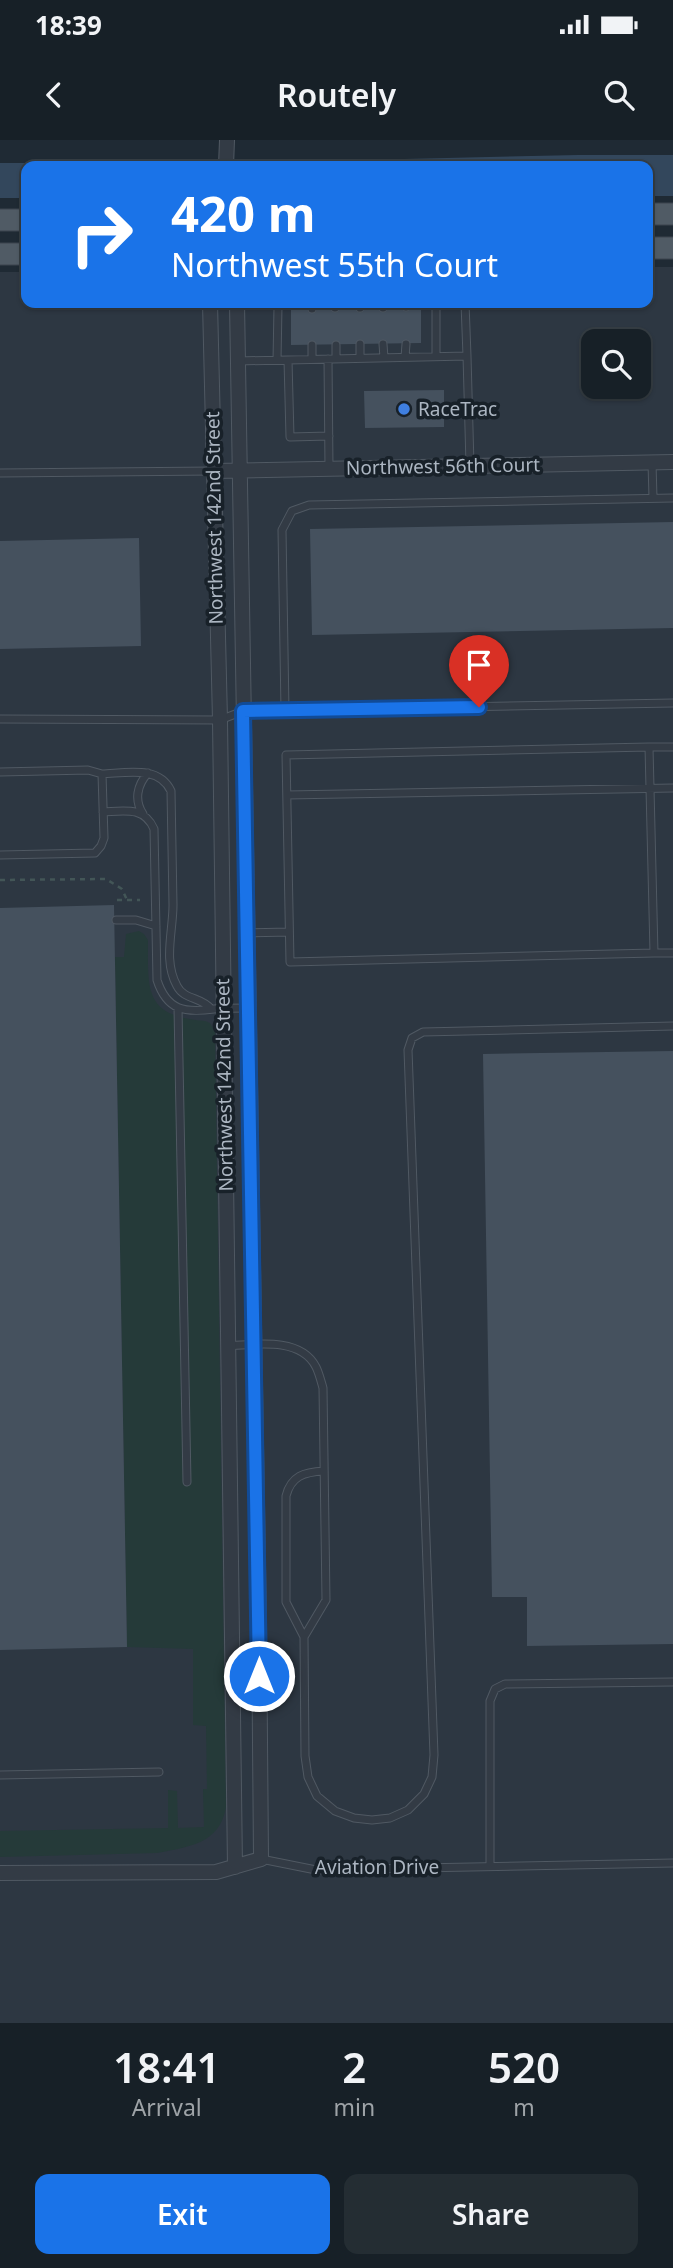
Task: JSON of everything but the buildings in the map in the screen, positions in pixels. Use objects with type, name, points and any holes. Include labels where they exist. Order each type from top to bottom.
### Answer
[{"type":"main road","points":[[653,214],[673,214]]},
{"type":"main road","points":[[0,220],[21,220]]},
{"type":"main road","points":[[653,248],[673,248]]},
{"type":"main road","points":[[0,254],[21,254]]},
{"type":"street","points":[[226,161],[227,140]]},
{"type":"street","name":"Northwest 142nd Street","points":[[210,308],[220,720],[217,1009],[228,1346],[235,1867]]},
{"type":"street","name":"Northwest 142nd Street","points":[[237,308],[261,1859]]},
{"type":"street","name":"Northwest 56th Court","points":[[213,471],[673,461]]},
{"type":"street","name":"Aviation Drive","points":[[0,1873],[216,1872],[261,1859]]},
{"type":"lane","points":[[277,360],[278,308]]},
{"type":"lane","points":[[436,308],[436,356]]},
{"type":"lane","points":[[466,308],[470,465]]},
{"type":"lane","points":[[360,344],[360,358]]},
{"type":"lane","points":[[383,344],[384,358]]},
{"type":"lane","points":[[405,357],[406,344]]},
{"type":"lane","points":[[312,345],[312,359]]},
{"type":"lane","points":[[329,468],[332,359],[336,345]]},
{"type":"lane","points":[[237,361],[467,356]]},
{"type":"lane","points":[[288,360],[290,437],[329,436]]},
{"type":"lane","points":[[652,462],[653,498]]},
{"type":"lane","points":[[0,473],[213,471]]},
{"type":"lane","points":[[285,711],[282,530],[292,511],[309,505],[673,498]]},
{"type":"lane","points":[[0,719],[220,720],[243,711],[673,703]]},
{"type":"lane","points":[[649,747],[654,953]]},
{"type":"lane","points":[[673,747],[286,755],[290,962],[673,953]]},
{"type":"lane","points":[[0,772],[88,770],[102,774],[148,773],[167,782],[171,791],[173,910],[170,962],[173,978],[179,990],[217,1009]]},
{"type":"lane","points":[[148,773],[138,788],[138,801],[143,814],[154,829],[157,980],[161,993],[178,1008],[201,1012],[248,1008]]},
{"type":"lane","points":[[0,855],[95,853],[104,838],[102,774]]},
{"type":"lane","points":[[287,795],[673,788]]},
{"type":"lane","points":[[103,812],[129,811],[143,814]]},
{"type":"lane","points":[[116,920],[136,920],[156,926]]},
{"type":"lane","points":[[248,933],[289,932]]},
{"type":"lane","points":[[178,1008],[187,1482]]},
{"type":"lane","points":[[324,1471],[297,1476],[289,1486],[286,1496],[286,1602],[304,1637],[305,1756],[308,1777],[317,1796],[335,1811],[372,1821],[390,1818],[408,1810],[424,1794],[432,1777],[434,1755],[408,1050],[412,1038],[423,1032],[673,1026]]},
{"type":"lane","points":[[228,1346],[288,1346],[303,1352],[316,1365],[323,1388],[326,1600],[304,1637]]},
{"type":"lane","points":[[490,1866],[490,1701],[495,1689],[505,1684],[673,1682]]},
{"type":"lane","points":[[0,1775],[159,1772]]},
{"type":"lane","name":"Aviation Drive","points":[[261,1859],[316,1870],[673,1863]]},
{"type":"path","points":[[0,880],[106,880],[121,888],[127,900]]},
{"type":"path","points":[[117,901],[140,900]]},
{"type":"shaded area","points":[[653,267],[673,267],[673,2023],[0,2023],[0,272],[21,272],[21,308],[653,308]]},
{"type":"green space","points":[[139,931],[148,940],[150,987],[160,1007],[185,1018],[210,1023],[215,1032],[226,1807],[217,1829],[201,1842],[191,1846],[157,1853],[0,1857],[0,1831],[168,1828],[168,1790],[177,1791],[178,1828],[204,1827],[203,1789],[207,1789],[206,1726],[193,1725],[193,1649],[127,1647],[115,957],[124,957],[126,934]]},
{"type":"water","points":[[673,155],[673,196],[653,196],[653,161],[316,161]]},
{"type":"water","points":[[0,163],[21,163],[21,198],[0,198]]},
{"type":"place","name":"RaceTrac","points":[[404,409]]},
{"type":"route","points":[[259,1676],[243,711],[479,707]]}]
